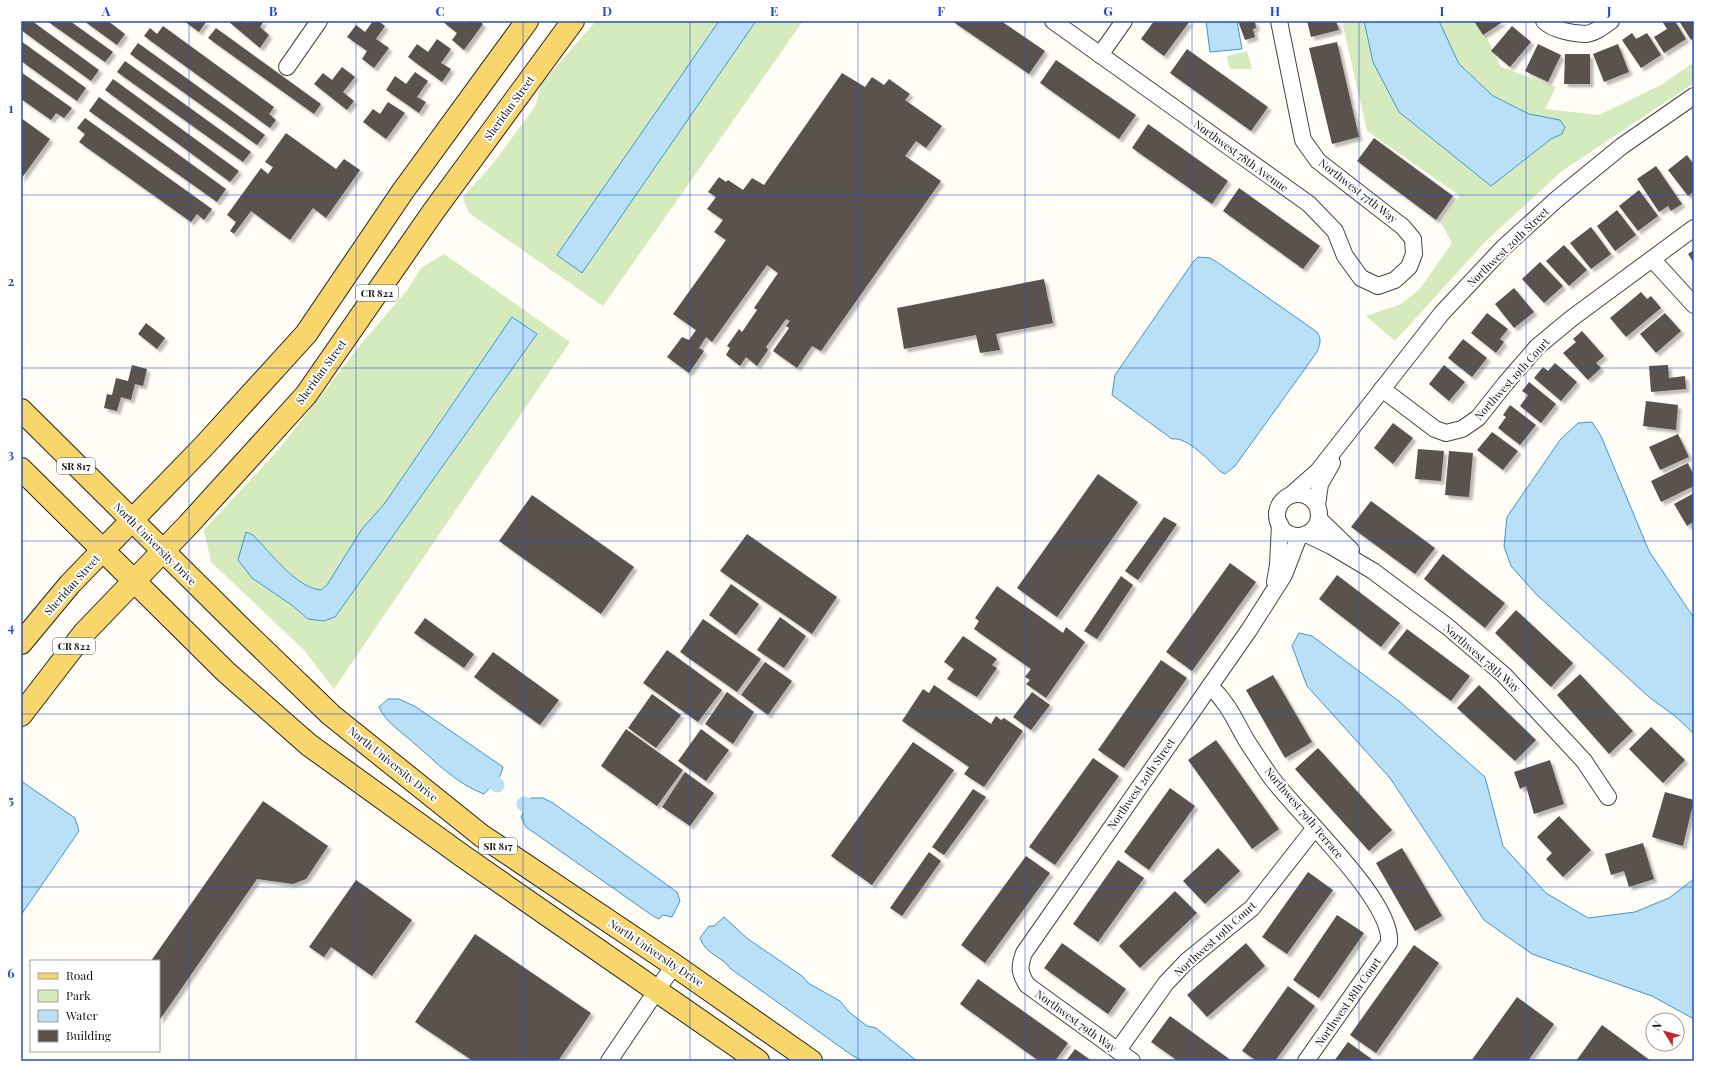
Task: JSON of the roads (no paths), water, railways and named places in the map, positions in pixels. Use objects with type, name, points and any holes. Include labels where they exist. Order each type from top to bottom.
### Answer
[{"type":"main road","name":"Sheridan Street","points":[[21,643],[70,584],[204,446],[306,334],[403,191],[527,21]]},
{"type":"main road","name":"Sheridan Street","points":[[21,715],[84,633],[163,551],[306,395],[433,212],[573,21]]},
{"type":"main road","name":"North University Drive","points":[[21,410],[243,630],[337,719],[482,836],[674,965],[811,1061]]},
{"type":"main road","name":"SR 817","points":[[21,469],[133,582],[226,672],[309,745],[464,857],[758,1061]]},
{"type":"street","points":[[287,67],[319,21]]},
{"type":"street","name":"Northwest 78th Avenue","points":[[1053,21],[1309,204],[1336,231],[1345,256],[1361,278],[1378,286],[1395,280],[1409,267]]},
{"type":"street","points":[[1100,55],[1124,21]]},
{"type":"street","name":"Northwest 77th Way","points":[[1279,21],[1303,140],[1318,161],[1403,227],[1413,239],[1414,254],[1409,267]]},
{"type":"street","points":[[1544,21],[1548,25],[1587,34],[1611,21]]},
{"type":"street","name":"Northwest 20th Street","points":[[1292,494],[1318,470],[1442,313],[1504,248],[1557,199],[1622,146],[1694,96]]},
{"type":"street","name":"Northwest 19th Court","points":[[1382,389],[1435,429],[1446,432],[1462,429],[1478,418],[1537,347],[1572,318],[1653,260],[1694,228]]},
{"type":"street","points":[[1653,260],[1694,305]]},
{"type":"street","name":"Northwest 20th Street","points":[[1318,512],[1320,484],[1350,428]]},
{"type":"street","points":[[1292,494],[1307,495],[1318,512],[1316,526],[1303,535],[1287,532],[1280,524],[1277,516],[1281,503],[1292,494]]},
{"type":"street","name":"Northwest 78th Way","points":[[1318,512],[1373,570]]},
{"type":"street","name":"Northwest 20th Street","points":[[1272,593],[1278,565],[1280,524]]},
{"type":"street","name":"Northwest 20th Street","points":[[1022,978],[1019,966],[1024,953],[1210,686],[1284,575],[1303,535]]},
{"type":"street","name":"Northwest 78th Way","points":[[1303,535],[1331,546],[1373,570],[1448,627],[1504,675],[1584,761],[1608,797]]},
{"type":"street","name":"Northwest 79th Terrace","points":[[1210,686],[1223,698],[1246,739],[1271,777],[1314,829],[1362,882],[1380,911],[1388,928],[1390,943]]},
{"type":"street","name":"Northwest 19th Court","points":[[1118,1050],[1166,984],[1187,960],[1252,908],[1314,829]]},
{"type":"street","name":"Northwest 18th Court","points":[[1306,1061],[1390,943]]},
{"type":"street","points":[[609,1061],[674,965]]},
{"type":"street","name":"Northwest 79th Way","points":[[1022,978],[1027,985],[1132,1061]]},
{"type":"water","points":[[719,21],[756,21],[582,273],[557,255]]},
{"type":"water","points":[[1206,21],[1237,21],[1242,49],[1210,52]]},
{"type":"water","points":[[1364,21],[1439,21],[1459,64],[1493,96],[1529,114],[1560,120],[1565,127],[1562,134],[1551,139],[1491,186],[1399,112],[1373,62]]},
{"type":"water","points":[[1198,257],[1210,258],[1217,262],[1317,332],[1320,340],[1317,352],[1235,466],[1225,474],[1191,445],[1178,439],[1172,439],[1112,395],[1115,375],[1193,262]]},
{"type":"water","points":[[512,317],[537,334],[335,617],[324,621],[308,619],[293,606],[252,578],[238,560],[246,532],[253,535],[284,568],[302,583],[312,588],[321,590],[327,585],[362,529],[385,503]]},
{"type":"water","points":[[1592,422],[1601,436],[1649,551],[1694,618],[1694,734],[1675,716],[1649,697],[1537,595],[1511,566],[1504,546],[1507,517],[1560,440],[1578,423]]},
{"type":"water","points":[[1299,633],[1312,636],[1400,702],[1485,777],[1503,846],[1546,893],[1588,918],[1635,912],[1669,898],[1694,879],[1694,1019],[1685,1014],[1685,1012],[1681,1012],[1652,996],[1532,954],[1484,920],[1390,778],[1307,686],[1292,646]]},
{"type":"water","points":[[388,699],[399,699],[416,707],[503,767],[500,776],[484,794],[456,779],[439,766],[385,718],[379,707]]},
{"type":"water","points":[[21,781],[75,818],[79,831],[21,915]]},
{"type":"water","points":[[531,798],[543,798],[553,803],[677,892],[680,901],[672,917],[663,915],[659,919],[653,916],[526,827],[521,817]]},
{"type":"water","points":[[724,917],[748,939],[802,976],[808,983],[840,1001],[849,1012],[867,1026],[876,1028],[917,1061],[863,1061],[853,1056],[731,969],[706,948],[700,938],[709,926],[714,926]]},
{"type":"waterway","points":[[478,771],[497,785]]},
{"type":"waterway","points":[[524,804],[544,817]]}]
